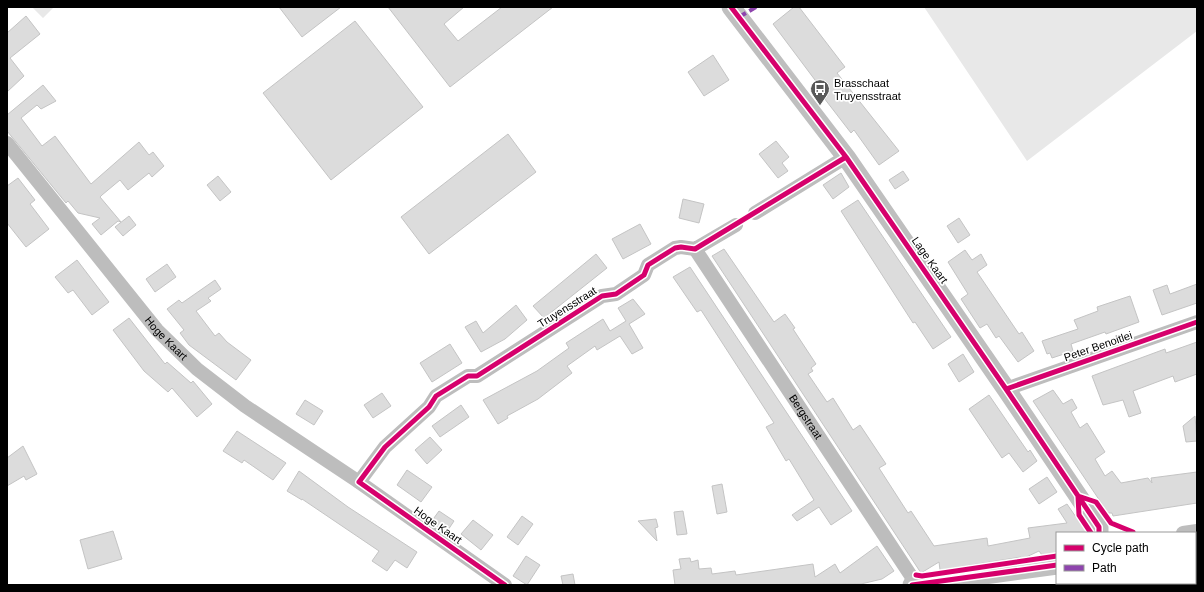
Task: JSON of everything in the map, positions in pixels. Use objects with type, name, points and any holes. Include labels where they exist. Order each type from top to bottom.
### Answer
[{"type":"street","name":"Lage Kaart","points":[[731,7],[846,157],[1104,531]]},
{"type":"street","name":"Hoge Kaart","points":[[7,143],[157,330],[197,369],[244,406],[359,482],[505,585]]},
{"type":"street","points":[[755,213],[846,157]]},
{"type":"street","points":[[695,249],[736,225]]},
{"type":"street","name":"Truyensstraat","points":[[359,482],[384,447],[429,408],[436,396],[468,376],[477,376],[602,296],[616,294],[644,275],[648,265],[675,248],[681,247],[695,249]]},
{"type":"street","name":"Bergstraat","points":[[695,249],[915,585]]},
{"type":"street","name":"Peter Benoitlei","points":[[1006,389],[1197,322]]},
{"type":"street","points":[[915,585],[1056,565]]},
{"type":"shaded area","points":[[32,7],[54,7],[43,18]]},
{"type":"shaded area","points":[[924,7],[1197,7],[1197,31],[1027,161]]},
{"type":"building","points":[[279,7],[341,7],[302,37]]},
{"type":"building","points":[[388,7],[464,7],[444,24],[458,41],[502,7],[553,7],[450,87]]},
{"type":"building","points":[[794,7],[799,7],[845,67],[837,73],[899,151],[879,165],[854,130],[851,133],[824,98],[827,96],[773,24]]},
{"type":"building","points":[[26,16],[40,34],[10,58],[24,76],[7,92],[7,33]]},
{"type":"building","points":[[355,21],[423,107],[331,180],[263,93]]},
{"type":"building","points":[[713,55],[729,80],[704,96],[688,72]]},
{"type":"building","points":[[43,85],[56,101],[41,109],[37,105],[21,118],[42,146],[55,136],[91,184],[139,142],[149,155],[153,152],[164,166],[152,177],[149,173],[128,190],[120,180],[100,197],[121,222],[118,221],[101,235],[92,224],[100,218],[78,213],[68,201],[66,203],[7,131],[7,115]]},
{"type":"building","points":[[508,134],[536,172],[429,254],[401,217]]},
{"type":"building","points":[[776,141],[789,157],[782,163],[788,171],[778,178],[759,154]]},
{"type":"building","points":[[903,171],[909,180],[895,189],[889,180]]},
{"type":"building","points":[[841,173],[849,187],[833,199],[823,185]]},
{"type":"building","points":[[218,176],[231,192],[220,201],[207,185]]},
{"type":"building","points":[[18,178],[35,200],[30,204],[49,229],[26,247],[7,223],[7,186]]},
{"type":"building","points":[[683,199],[704,204],[699,223],[679,218]]},
{"type":"building","points":[[858,200],[951,337],[933,349],[915,322],[913,323],[841,211]]},
{"type":"building","points":[[129,216],[136,225],[123,236],[115,227]]},
{"type":"building","points":[[959,218],[970,235],[958,243],[947,226]]},
{"type":"building","points":[[640,224],[651,244],[623,259],[612,239]]},
{"type":"building","points":[[724,249],[774,322],[785,314],[816,364],[811,368],[813,371],[808,374],[827,402],[833,398],[853,430],[860,425],[886,464],[879,468],[908,513],[911,511],[934,546],[987,538],[988,546],[1030,538],[1028,528],[1067,523],[1058,509],[1067,504],[1086,532],[1056,532],[1056,554],[1042,555],[1039,551],[1022,559],[1021,557],[940,570],[939,562],[921,573],[712,256]]},
{"type":"building","points":[[965,250],[972,260],[981,254],[987,265],[977,272],[1019,334],[1022,332],[1034,351],[1018,362],[999,336],[996,338],[987,324],[980,328],[961,299],[968,294],[948,262]]},
{"type":"building","points":[[596,254],[607,268],[544,318],[533,306]]},
{"type":"building","points":[[77,260],[109,302],[92,315],[73,290],[68,293],[55,277]]},
{"type":"building","points":[[167,264],[176,277],[155,292],[146,279]]},
{"type":"building","points":[[690,267],[852,511],[831,525],[819,507],[797,521],[792,515],[814,500],[789,459],[786,461],[766,427],[774,423],[701,310],[697,312],[673,277]]},
{"type":"building","points":[[215,280],[221,289],[208,298],[211,301],[196,311],[215,336],[219,333],[227,342],[251,360],[236,380],[189,345],[180,333],[184,330],[167,309],[179,300],[182,303]]},
{"type":"building","points":[[1197,284],[1197,303],[1162,315],[1153,290],[1167,285],[1170,294]]},
{"type":"building","points":[[1130,296],[1139,322],[1106,334],[1105,332],[1071,344],[1073,351],[1052,358],[1050,353],[1047,354],[1042,341],[1078,329],[1074,320],[1098,311],[1097,307]]},
{"type":"building","points":[[633,299],[645,314],[629,324],[643,348],[632,354],[620,336],[597,350],[595,346],[567,366],[572,373],[538,399],[507,416],[508,418],[498,424],[483,400],[537,371],[569,348],[566,343],[603,319],[610,331],[626,321],[618,308]]},
{"type":"building","points":[[516,305],[527,320],[505,339],[481,352],[465,327],[476,321],[483,333]]},
{"type":"building","points":[[129,318],[165,364],[167,362],[191,383],[193,381],[212,404],[197,417],[172,388],[168,392],[144,371],[113,330]]},
{"type":"building","points":[[1197,342],[1197,374],[1175,382],[1173,376],[1133,391],[1141,413],[1129,417],[1123,400],[1103,405],[1092,376],[1165,349],[1166,353]]},
{"type":"building","points":[[450,344],[462,363],[432,382],[420,363]]},
{"type":"building","points":[[963,354],[974,372],[959,382],[948,364]]},
{"type":"building","points":[[1053,390],[1063,404],[1072,399],[1077,408],[1071,412],[1080,428],[1087,423],[1105,452],[1095,459],[1105,476],[1112,471],[1121,483],[1148,478],[1152,483],[1151,478],[1197,472],[1197,503],[1113,516],[1112,513],[1108,513],[1033,401]]},
{"type":"building","points":[[382,393],[391,406],[373,418],[364,405]]},
{"type":"building","points":[[989,395],[1028,452],[1030,450],[1037,461],[1023,472],[1009,453],[1002,458],[969,409]]},
{"type":"building","points":[[305,400],[323,411],[314,425],[296,414]]},
{"type":"building","points":[[461,405],[469,417],[440,437],[432,426]]},
{"type":"building","points":[[1195,416],[1197,441],[1186,442],[1183,426]]},
{"type":"building","points":[[237,431],[286,463],[273,480],[244,460],[242,463],[223,451]]},
{"type":"building","points":[[430,437],[442,450],[427,464],[415,450]]},
{"type":"building","points":[[23,446],[37,474],[26,480],[24,476],[7,486],[7,458]]},
{"type":"building","points":[[407,470],[432,487],[421,502],[397,485]]},
{"type":"building","points":[[299,471],[348,507],[417,552],[407,568],[395,560],[387,571],[372,561],[379,551],[302,499],[287,491]]},
{"type":"building","points":[[1047,477],[1057,492],[1039,504],[1029,489]]},
{"type":"building","points":[[722,484],[727,512],[717,514],[712,486]]},
{"type":"building","points":[[439,511],[454,521],[446,533],[431,522]]},
{"type":"building","points":[[683,511],[687,534],[677,535],[674,512]]},
{"type":"building","points":[[522,516],[533,524],[518,545],[507,537]]},
{"type":"building","points":[[656,519],[658,527],[655,528],[657,541],[638,521]]},
{"type":"building","points":[[473,520],[493,535],[481,550],[461,534]]},
{"type":"building","points":[[113,531],[122,559],[88,569],[80,540]]},
{"type":"building","points":[[877,546],[894,571],[882,579],[861,584],[675,585],[673,570],[681,569],[679,559],[690,558],[691,562],[698,560],[699,569],[711,568],[712,574],[735,571],[736,575],[813,564],[815,577],[835,564],[840,573]]},
{"type":"building","points":[[526,556],[540,565],[527,585],[513,576]]},
{"type":"building","points":[[573,574],[575,585],[563,585],[561,576]]},
{"type":"marked path","points":[[739,17],[756,7]]},
{"type":"cycle path","points":[[731,7],[846,157],[1006,389],[1099,527],[1099,532]]},
{"type":"cycle path","points":[[505,585],[359,482],[385,447],[429,407],[436,396],[468,376],[477,376],[602,296],[616,294],[644,275],[648,265],[675,248],[681,247],[695,249],[846,157]]},
{"type":"cycle path","points":[[1006,389],[1197,322]]},
{"type":"cycle path","points":[[1090,532],[1079,515],[1078,496],[1096,502],[1111,523],[1133,532]]},
{"type":"cycle path","points":[[916,575],[922,576],[1056,556]]},
{"type":"cycle path","points":[[912,585],[1056,565]]},
{"type":"place","name":"Brasschaat Truyensstraat","points":[[820,106]]}]
